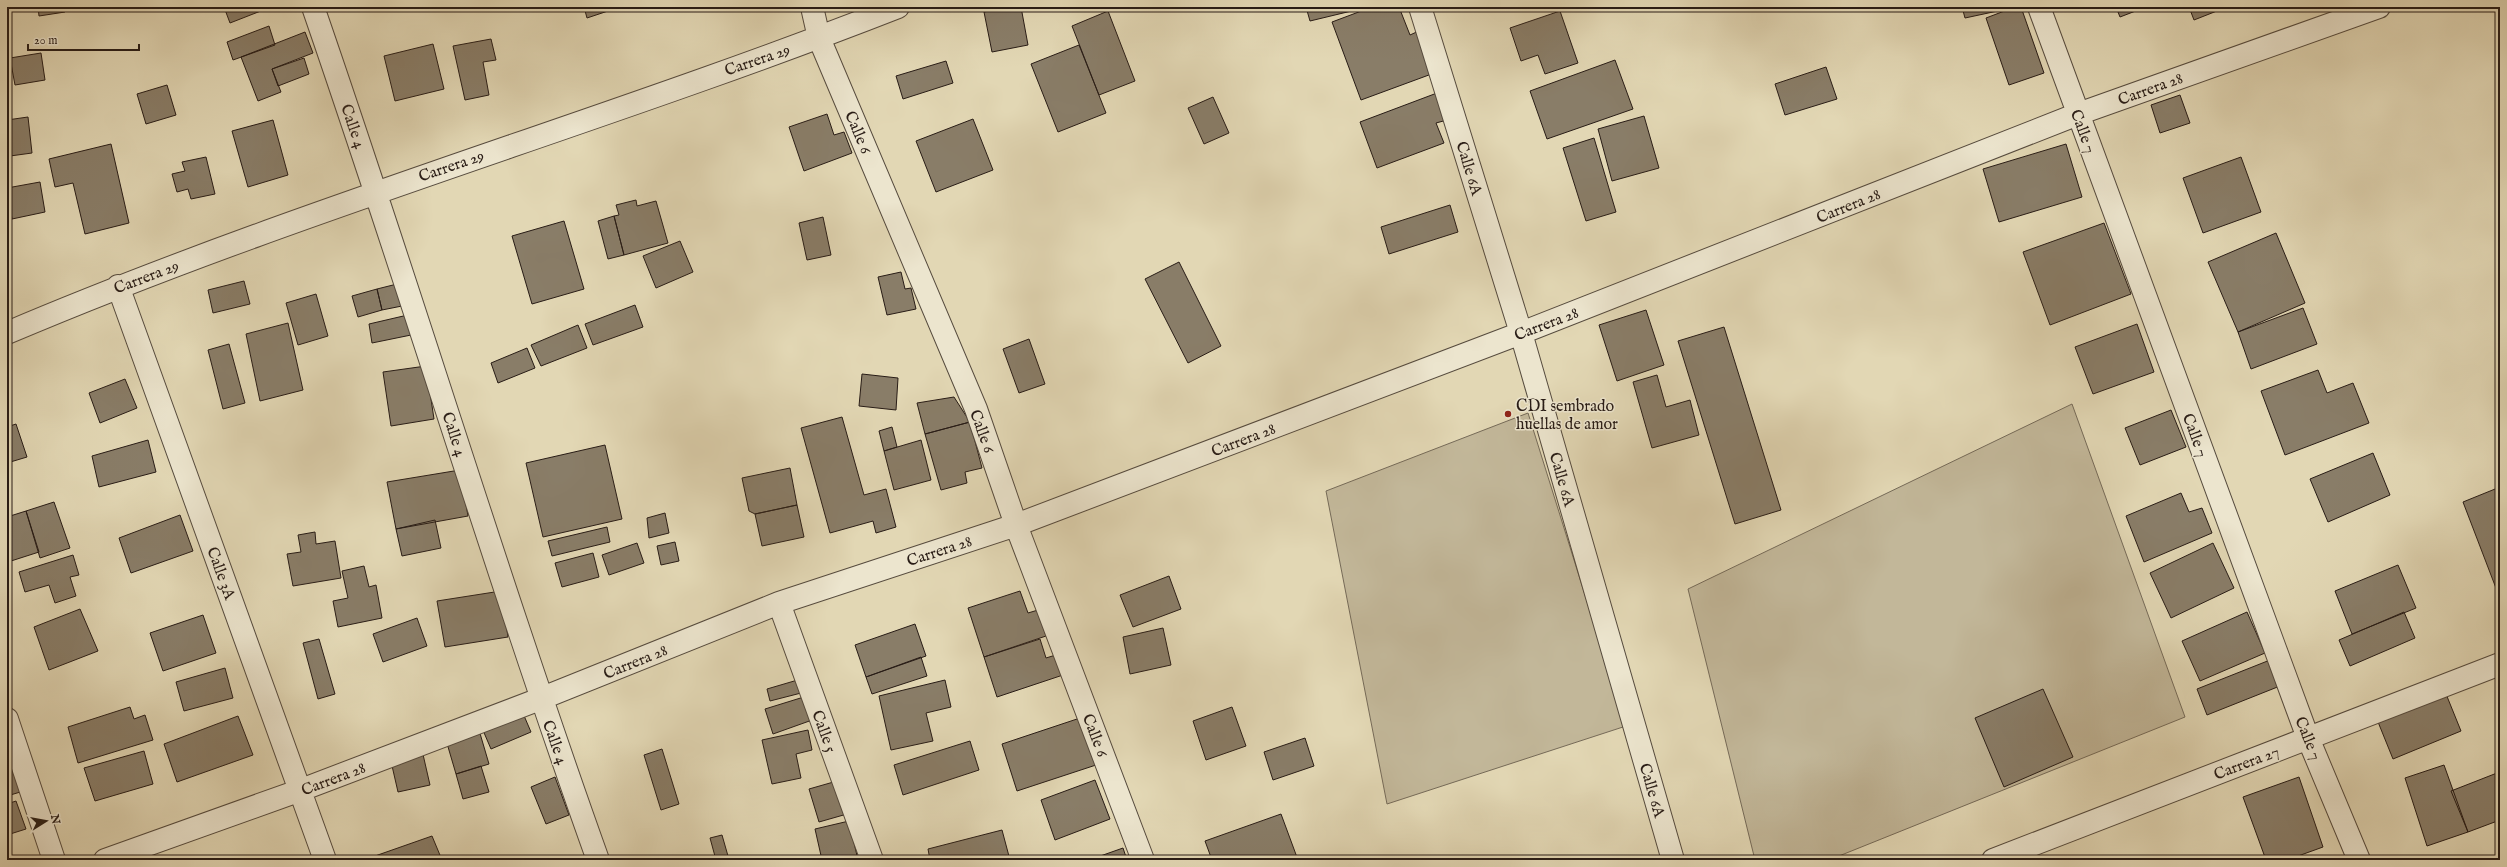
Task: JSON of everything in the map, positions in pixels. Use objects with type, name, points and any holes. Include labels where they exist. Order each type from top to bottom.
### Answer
[{"type":"street","name":"Calle 4","points":[[313,7],[377,191],[540,699],[598,860]]},
{"type":"street","name":"Calle 6","points":[[812,7],[819,38],[976,409],[1016,524],[1143,860]]},
{"type":"street","name":"Carrera 29","points":[[7,333],[118,286],[377,191],[819,38],[898,7]]},
{"type":"street","name":"Calle 6A","points":[[1420,7],[1521,333],[1673,860]]},
{"type":"street","name":"Calle 7","points":[[2039,7],[2308,738],[2359,860]]},
{"type":"street","name":"Carrera 28","points":[[104,860],[301,790],[540,699],[779,603],[1016,524],[1521,333],[2078,114],[2379,7]]},
{"type":"street","name":"Calle 3A","points":[[118,286],[325,860]]},
{"type":"street","name":"Calle 5","points":[[779,603],[872,860]]},
{"type":"street","name":"Carrera 27","points":[[1993,860],[2500,664]]},
{"type":"street","points":[[7,719],[54,860]]},
{"type":"shaded area","points":[[2072,404],[2185,717],[1829,860],[1755,860],[1688,589]]},
{"type":"shaded area","points":[[1528,413],[1626,726],[1387,804],[1326,491]]},
{"type":"building","points":[[38,7],[64,7],[65,12],[39,16]]},
{"type":"building","points":[[224,7],[271,7],[230,23]]},
{"type":"building","points":[[584,7],[617,7],[617,8],[587,18]]},
{"type":"building","points":[[1010,7],[1021,7],[1028,45],[992,52],[984,12]]},
{"type":"building","points":[[1306,7],[1368,7],[1310,21]]},
{"type":"building","points":[[1372,7],[1399,7],[1410,35],[1421,30],[1437,72],[1361,100],[1332,22]]},
{"type":"building","points":[[1489,7],[1501,7],[1490,10]]},
{"type":"building","points":[[1921,7],[1941,7],[1922,11]]},
{"type":"building","points":[[1962,7],[2007,7],[2007,9],[1965,18]]},
{"type":"building","points":[[2015,7],[2021,7],[2044,73],[2009,85],[1986,18]]},
{"type":"building","points":[[2116,7],[2146,7],[2120,17]]},
{"type":"building","points":[[2189,7],[2227,7],[2194,20]]},
{"type":"building","points":[[1108,11],[1135,81],[1099,95],[1072,26]]},
{"type":"building","points":[[1560,11],[1578,63],[1545,74],[1538,55],[1521,61],[1510,28]]},
{"type":"building","points":[[269,26],[275,45],[233,60],[227,42]]},
{"type":"building","points":[[305,32],[313,53],[272,69],[281,92],[258,101],[241,57]]},
{"type":"building","points":[[491,39],[496,60],[483,62],[489,95],[465,100],[453,46]]},
{"type":"building","points":[[433,44],[444,89],[395,101],[384,56]]},
{"type":"building","points":[[1079,45],[1106,113],[1058,132],[1031,64]]},
{"type":"building","points":[[41,53],[45,80],[15,85],[10,58]]},
{"type":"building","points":[[304,58],[309,74],[278,86],[272,69]]},
{"type":"building","points":[[1615,60],[1633,109],[1547,139],[1530,91]]},
{"type":"building","points":[[946,61],[953,83],[903,99],[896,76]]},
{"type":"building","points":[[1826,67],[1837,99],[1785,115],[1775,84]]},
{"type":"building","points":[[167,85],[176,115],[146,124],[137,94]]},
{"type":"building","points":[[1437,93],[1447,120],[1436,123],[1444,143],[1377,168],[1360,122]]},
{"type":"building","points":[[2180,95],[2190,123],[2160,133],[2151,105]]},
{"type":"building","points":[[1213,97],[1229,133],[1204,144],[1188,108]]},
{"type":"building","points":[[827,114],[834,135],[844,132],[852,153],[804,171],[789,127]]},
{"type":"building","points":[[1644,116],[1659,168],[1612,181],[1598,129]]},
{"type":"building","points":[[28,117],[32,153],[10,156],[7,120]]},
{"type":"building","points":[[973,119],[993,170],[936,192],[916,141]]},
{"type":"building","points":[[273,120],[288,175],[248,187],[232,131]]},
{"type":"building","points":[[1594,138],[1616,212],[1586,221],[1563,148]]},
{"type":"building","points":[[111,144],[129,223],[85,234],[73,183],[55,187],[49,159]]},
{"type":"building","points":[[2066,144],[2082,197],[1999,222],[1983,169]]},
{"type":"building","points":[[206,157],[215,194],[191,199],[188,189],[177,192],[172,174],[185,171],[182,162]]},
{"type":"building","points":[[2241,157],[2261,212],[2203,233],[2183,178]]},
{"type":"building","points":[[40,182],[45,212],[12,219],[7,188]]},
{"type":"building","points":[[636,200],[637,206],[656,201],[668,243],[624,255],[614,216],[619,215],[616,205]]},
{"type":"building","points":[[1450,205],[1458,232],[1389,254],[1381,227]]},
{"type":"building","points":[[614,216],[624,255],[608,259],[598,221]]},
{"type":"building","points":[[823,217],[831,255],[807,260],[799,223]]},
{"type":"building","points":[[564,221],[584,289],[532,304],[512,236]]},
{"type":"building","points":[[2104,223],[2131,294],[2050,325],[2023,252]]},
{"type":"building","points":[[2276,233],[2305,303],[2238,332],[2208,262]]},
{"type":"building","points":[[680,241],[693,272],[656,288],[643,256]]},
{"type":"building","points":[[1179,262],[1221,346],[1188,363],[1145,279]]},
{"type":"building","points":[[901,272],[905,289],[911,288],[916,309],[887,315],[878,277]]},
{"type":"building","points":[[244,281],[250,304],[213,313],[208,290]]},
{"type":"building","points":[[397,284],[402,306],[382,310],[377,289]]},
{"type":"building","points":[[377,289],[382,310],[358,317],[352,296]]},
{"type":"building","points":[[316,294],[328,336],[298,345],[286,303]]},
{"type":"building","points":[[635,305],[643,327],[593,345],[585,324]]},
{"type":"building","points":[[2303,308],[2317,344],[2251,369],[2238,332]]},
{"type":"building","points":[[1646,310],[1664,365],[1617,381],[1599,325]]},
{"type":"building","points":[[412,314],[416,334],[372,343],[369,324]]},
{"type":"building","points":[[288,323],[303,390],[260,401],[246,334]]},
{"type":"building","points":[[2137,324],[2154,372],[2093,394],[2075,347]]},
{"type":"building","points":[[578,325],[587,348],[541,366],[531,345]]},
{"type":"building","points":[[1724,327],[1781,510],[1735,524],[1678,341]]},
{"type":"building","points":[[1029,339],[1045,384],[1019,393],[1003,349]]},
{"type":"building","points":[[229,344],[245,403],[223,409],[208,350]]},
{"type":"building","points":[[527,348],[535,368],[498,383],[491,363]]},
{"type":"building","points":[[426,366],[434,419],[391,426],[383,372]]},
{"type":"building","points":[[2318,370],[2327,393],[2353,383],[2369,423],[2285,455],[2261,391]]},
{"type":"building","points":[[862,374],[898,378],[896,410],[859,406]]},
{"type":"building","points":[[1657,375],[1666,407],[1690,400],[1699,435],[1652,448],[1633,382]]},
{"type":"building","points":[[125,379],[137,408],[100,423],[89,393]]},
{"type":"building","points":[[954,397],[970,422],[925,434],[917,403]]},
{"type":"building","points":[[2171,410],[2186,447],[2140,465],[2125,428]]},
{"type":"building","points":[[842,417],[864,495],[886,489],[896,527],[876,533],[873,521],[830,533],[801,428]]},
{"type":"building","points":[[970,422],[982,468],[965,472],[967,483],[941,490],[925,434]]},
{"type":"building","points":[[16,424],[27,457],[7,463],[7,427]]},
{"type":"building","points":[[892,427],[897,447],[884,451],[879,431]]},
{"type":"building","points":[[148,440],[156,472],[99,487],[92,456]]},
{"type":"building","points":[[921,440],[931,480],[894,490],[884,451]]},
{"type":"building","points":[[605,445],[622,519],[543,537],[526,463]]},
{"type":"building","points":[[2373,453],[2390,495],[2328,522],[2310,479]]},
{"type":"building","points":[[790,468],[797,505],[755,514],[749,511],[742,478]]},
{"type":"building","points":[[460,470],[468,516],[396,529],[387,482]]},
{"type":"building","points":[[2500,487],[2500,596],[2499,596],[2463,502]]},
{"type":"building","points":[[2181,493],[2189,512],[2202,508],[2212,533],[2144,562],[2126,516]]},
{"type":"building","points":[[54,502],[70,548],[40,558],[26,511]]},
{"type":"building","points":[[797,505],[804,537],[762,546],[755,514]]},
{"type":"building","points":[[26,511],[39,552],[11,561],[7,548],[7,517]]},
{"type":"building","points":[[665,513],[669,533],[649,538],[647,518]]},
{"type":"building","points":[[180,515],[193,551],[131,573],[119,538]]},
{"type":"building","points":[[435,520],[441,548],[402,556],[396,529]]},
{"type":"building","points":[[607,527],[610,542],[552,556],[548,541]]},
{"type":"building","points":[[315,532],[316,544],[335,541],[341,578],[293,586],[287,554],[301,552],[298,535]]},
{"type":"building","points":[[675,542],[679,561],[661,565],[657,546]]},
{"type":"building","points":[[637,543],[644,563],[609,575],[602,555]]},
{"type":"building","points":[[2213,543],[2234,588],[2171,618],[2150,573]]},
{"type":"building","points":[[593,553],[599,577],[562,587],[555,563]]},
{"type":"building","points":[[73,555],[79,575],[70,577],[76,596],[55,603],[49,585],[25,592],[19,572]]},
{"type":"building","points":[[2398,565],[2416,608],[2352,634],[2335,591]]},
{"type":"building","points":[[364,566],[369,587],[376,585],[382,618],[338,627],[333,601],[348,598],[342,571]]},
{"type":"building","points":[[1169,576],[1181,609],[1133,627],[1120,595]]},
{"type":"building","points":[[501,591],[508,637],[445,647],[437,601]]},
{"type":"building","points":[[1020,591],[1028,613],[1038,610],[1046,636],[984,657],[968,608]]},
{"type":"building","points":[[80,609],[98,651],[49,670],[34,627]]},
{"type":"building","points":[[2247,612],[2265,653],[2200,681],[2182,641]]},
{"type":"building","points":[[2404,612],[2415,638],[2350,666],[2339,640]]},
{"type":"building","points":[[203,615],[216,653],[163,671],[150,633]]},
{"type":"building","points":[[417,618],[427,646],[383,662],[373,634]]},
{"type":"building","points":[[915,624],[926,656],[866,677],[855,645]]},
{"type":"building","points":[[1163,628],[1171,665],[1130,674],[1123,637]]},
{"type":"building","points":[[319,639],[335,694],[318,699],[303,643]]},
{"type":"building","points":[[1040,639],[1046,658],[1059,654],[1066,674],[997,697],[984,657]]},
{"type":"building","points":[[921,657],[927,676],[872,694],[866,677]]},
{"type":"building","points":[[2270,660],[2280,686],[2207,715],[2197,689]]},
{"type":"building","points":[[225,668],[233,698],[184,711],[176,682]]},
{"type":"building","points":[[801,679],[805,692],[770,701],[767,689]]},
{"type":"building","points":[[945,680],[951,707],[926,713],[933,741],[891,750],[879,696]]},
{"type":"building","points":[[2043,689],[2073,757],[2004,787],[1975,718]]},
{"type":"building","points":[[2444,689],[2461,731],[2393,759],[2376,717]]},
{"type":"building","points":[[807,696],[815,719],[773,734],[765,709]]},
{"type":"building","points":[[130,707],[134,719],[145,715],[153,740],[78,763],[68,727]]},
{"type":"building","points":[[1232,707],[1246,746],[1206,760],[1193,721]]},
{"type":"building","points":[[522,711],[531,732],[491,749],[482,728]]},
{"type":"building","points":[[238,716],[253,755],[177,782],[164,744]]},
{"type":"building","points":[[1080,718],[1096,765],[1017,791],[1002,744]]},
{"type":"building","points":[[479,730],[489,764],[456,774],[446,740]]},
{"type":"building","points":[[808,730],[812,750],[796,754],[801,778],[772,784],[762,740]]},
{"type":"building","points":[[1305,738],[1314,766],[1273,780],[1264,752]]},
{"type":"building","points":[[970,741],[979,770],[903,795],[894,765]]},
{"type":"building","points":[[662,749],[679,804],[661,810],[644,755]]},
{"type":"building","points":[[422,750],[430,785],[398,792],[390,757]]},
{"type":"building","points":[[144,751],[153,784],[95,801],[84,768]]},
{"type":"building","points":[[16,755],[27,790],[7,796],[7,758]]},
{"type":"building","points":[[2444,765],[2468,832],[2427,846],[2405,778]]},
{"type":"building","points":[[481,766],[489,792],[463,799],[456,774]]},
{"type":"building","points":[[2497,773],[2500,782],[2500,820],[2468,832],[2451,791]]},
{"type":"building","points":[[555,777],[569,815],[546,824],[531,787]]},
{"type":"building","points":[[2299,777],[2323,847],[2287,860],[2266,860],[2243,797]]},
{"type":"building","points":[[1095,780],[1110,819],[1055,840],[1041,800]]},
{"type":"building","points":[[837,781],[847,814],[819,822],[809,789]]},
{"type":"building","points":[[16,801],[26,829],[7,835],[7,804]]},
{"type":"building","points":[[1281,814],[1298,860],[1212,860],[1205,841]]},
{"type":"building","points":[[849,821],[858,860],[822,860],[815,829]]},
{"type":"building","points":[[1002,830],[1010,860],[930,860],[928,849]]},
{"type":"building","points":[[722,835],[728,856],[716,860],[710,838]]},
{"type":"building","points":[[432,836],[442,860],[377,860],[375,856]]},
{"type":"building","points":[[1123,848],[1127,860],[1089,860]]},
{"type":"place","name":"CDI sembrado huellas de amor","points":[[1508,414]]}]
